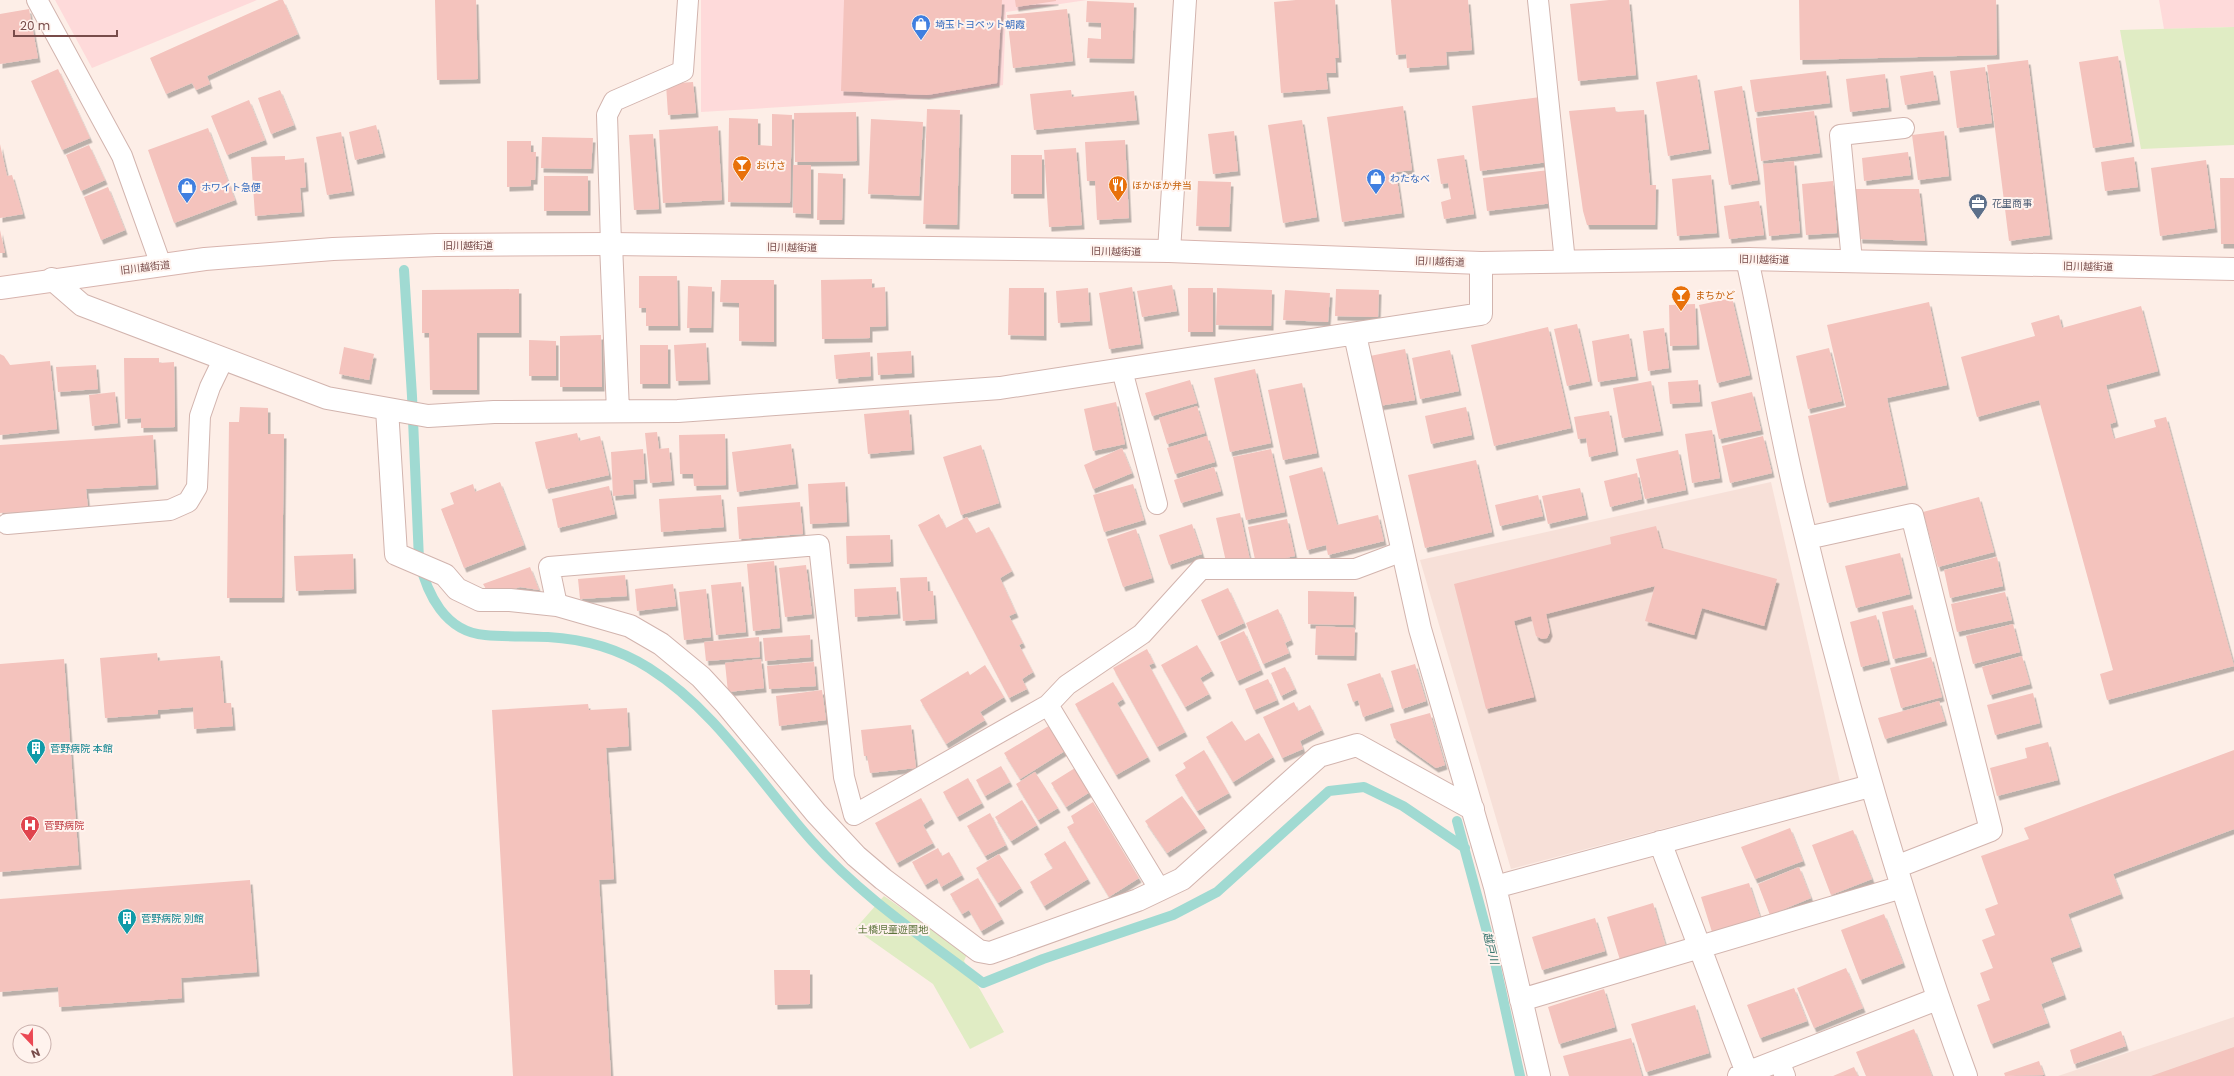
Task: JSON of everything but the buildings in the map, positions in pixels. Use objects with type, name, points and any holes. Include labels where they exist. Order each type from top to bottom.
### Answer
[{"type":"street","points":[[1169,251],[1185,0]]},
{"type":"street","name":"旧川越街道","points":[[0,288],[52,279],[205,259],[348,249],[437,245],[611,244],[1169,251],[1481,263],[1747,259],[2234,269]]},
{"type":"street","points":[[611,244],[618,411]]},
{"type":"street","points":[[1747,259],[1795,492],[1870,786],[1937,998],[1966,1076]]},
{"type":"street","points":[[52,279],[82,305],[223,360],[327,398],[428,416],[494,412],[678,412],[1000,388],[1355,335],[1481,314],[1481,263]]},
{"type":"street","points":[[1355,335],[1420,629],[1495,887],[1539,1076]]},
{"type":"street","points":[[394,410],[396,554],[445,575],[457,589],[480,600],[510,600],[558,605],[630,626],[661,644],[701,677],[726,704],[816,813],[856,856],[883,879],[979,951],[990,953],[1138,900],[1182,879],[1319,756],[1357,745],[1473,809]]},
{"type":"street","points":[[1807,538],[1912,515],[1991,830],[1896,867]]},
{"type":"street","points":[[1495,887],[1870,786]]},
{"type":"street","points":[[1660,842],[1700,947],[1743,1075],[1782,1068],[1937,998]]},
{"type":"street","points":[[1521,1000],[1902,887]]},
{"type":"lane","points":[[37,0],[122,156],[161,265]]},
{"type":"lane","points":[[611,244],[607,115],[614,101],[682,71],[688,0]]},
{"type":"lane","points":[[1538,0],[1565,262]]},
{"type":"lane","points":[[1852,261],[1840,135],[1904,128]]},
{"type":"lane","points":[[7,524],[170,510],[188,502],[198,487],[200,416],[210,387],[223,360]]},
{"type":"lane","points":[[1122,370],[1157,504]]},
{"type":"lane","points":[[558,605],[549,568],[819,545],[844,777],[854,815],[1048,705],[1067,685],[1142,634],[1201,569],[1355,569],[1403,551]]},
{"type":"lane","points":[[1048,705],[1160,890]]},
{"type":"shaded area","points":[[55,0],[257,0],[92,68]]},
{"type":"shaded area","points":[[701,0],[1087,0],[1006,12],[1003,85],[932,98],[701,112]]},
{"type":"shaded area","points":[[2159,0],[2234,0],[2234,27],[2164,29]]},
{"type":"shaded area","points":[[1771,482],[1840,782],[1511,869],[1420,560]]},
{"type":"shaded area","points":[[2234,1017],[2234,1076],[2058,1076]]},
{"type":"green space","points":[[2234,27],[2234,145],[2141,149],[2120,30]]},
{"type":"green space","name":"土橋児童遊園地","points":[[884,896],[967,954],[964,961],[1004,1032],[970,1049],[933,984],[855,929]]},
{"type":"waterway","points":[[404,270],[412,396],[419,560],[427,586],[440,609],[459,627],[471,632],[493,636],[548,637],[575,640],[613,650],[626,655],[649,668],[673,685],[696,705],[736,748],[812,841],[851,880],[894,916],[983,983],[1043,959],[1173,915],[1217,892],[1329,791],[1364,787],[1403,806],[1465,848]]},
{"type":"waterway","name":"越戸川","points":[[1457,821],[1494,958],[1520,1076]]},
{"type":"place","name":"埼玉トヨペット朝霞","points":[[921,41]]},
{"type":"place","name":"おけさ","points":[[742,182]]},
{"type":"place","name":"わたなべ","points":[[1376,195]]},
{"type":"place","name":"ほかほか弁当","points":[[1118,202]]},
{"type":"place","name":"ホワイト急便","points":[[187,204]]},
{"type":"place","name":"花里商事","points":[[1978,220]]},
{"type":"place","name":"まちかど","points":[[1681,312]]},
{"type":"place","name":"菅野病院 本館","points":[[36,765]]},
{"type":"place","name":"菅野病院","points":[[30,842]]},
{"type":"place","name":"菅野病院 別館","points":[[127,935]]}]
